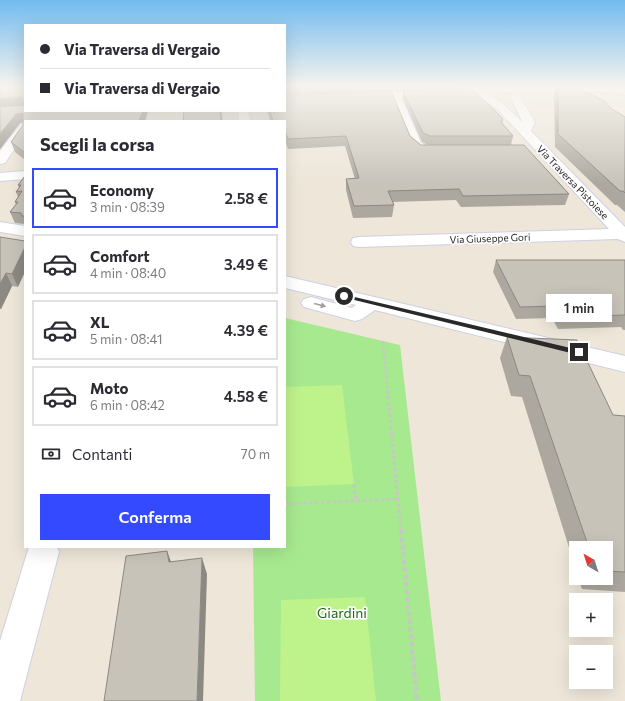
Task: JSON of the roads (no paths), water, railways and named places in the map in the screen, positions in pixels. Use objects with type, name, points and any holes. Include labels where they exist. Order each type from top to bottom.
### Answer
[{"type":"street","points":[[405,119],[416,145],[425,151],[452,152]]},
{"type":"street","name":"Via Traversa Pistoiese","points":[[513,119],[624,235]]},
{"type":"street","points":[[525,131],[529,125],[527,119]]},
{"type":"street","points":[[0,160],[24,127]]},
{"type":"street","points":[[525,151],[542,150]]},
{"type":"street","points":[[0,177],[24,175]]},
{"type":"street","points":[[0,227],[24,231]]},
{"type":"street","name":"Via Giuseppe Gori","points":[[359,242],[624,235]]},
{"type":"street","points":[[286,282],[625,364]]},
{"type":"street","points":[[286,296],[355,315],[373,302]]},
{"type":"street","points":[[1,701],[44,552]]},
{"type":"park label","name":"Giardini","points":[[342,613]]}]
